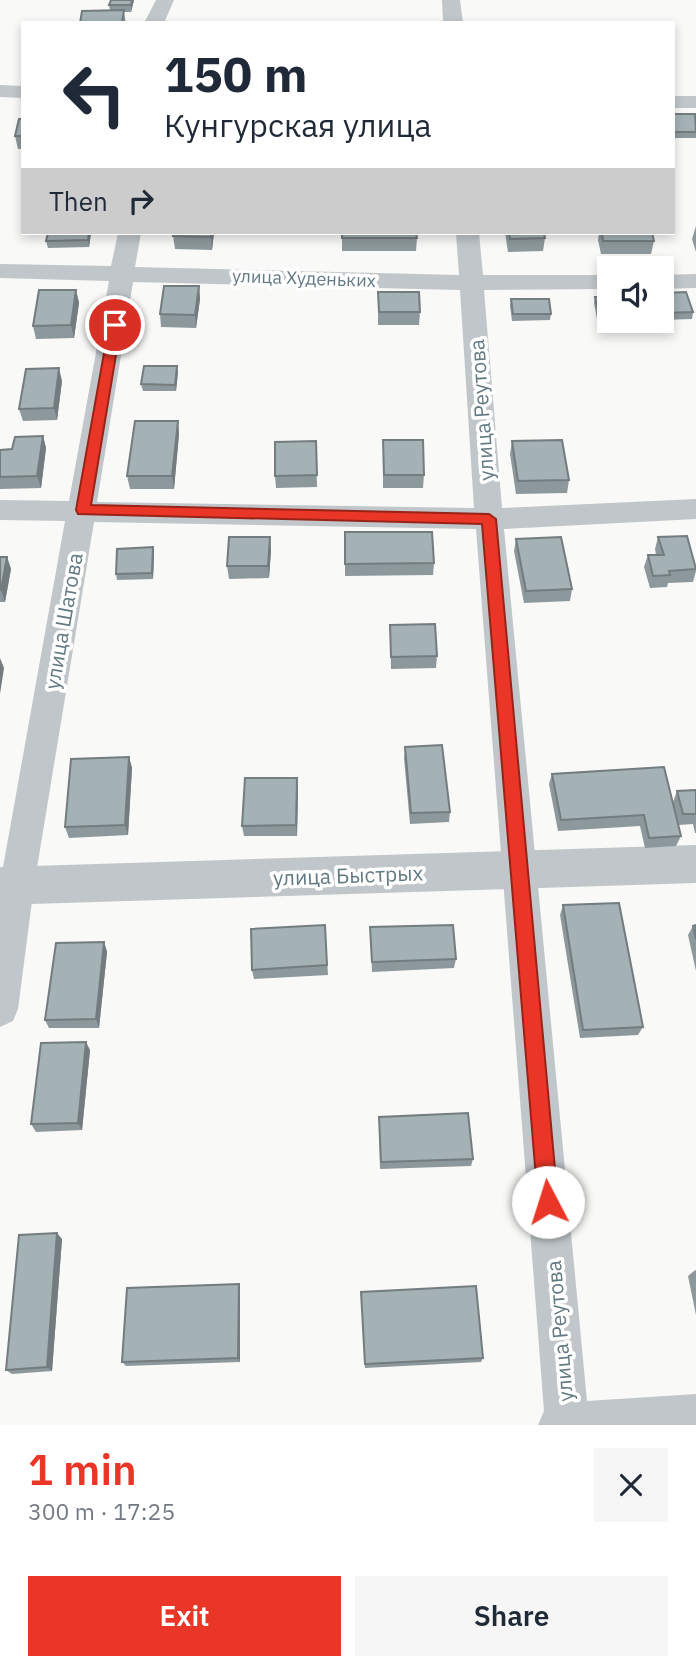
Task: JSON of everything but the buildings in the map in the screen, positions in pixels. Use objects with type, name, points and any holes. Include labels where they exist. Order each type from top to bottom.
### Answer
[{"type":"street","points":[[155,21],[165,0]]},
{"type":"street","points":[[451,0],[453,21]]},
{"type":"street","points":[[0,92],[21,92]]},
{"type":"street","points":[[675,102],[696,102]]},
{"type":"street","name":"улица Шатова","points":[[0,1009],[8,886],[83,510],[129,235]]},
{"type":"street","name":"улица Реутова","points":[[468,235],[489,519],[566,1425]]},
{"type":"street","name":"улица Худеньких","points":[[0,271],[124,272],[471,283],[597,282]]},
{"type":"street","points":[[674,282],[696,281]]},
{"type":"street","points":[[0,510],[489,519],[696,509]]},
{"type":"street","name":"улица Быстрых","points":[[8,886],[696,864]]},
{"type":"street","points":[[560,1425],[696,1416]]},
{"type":"route","points":[[115,325],[83,510],[489,519],[548,1202]]}]
